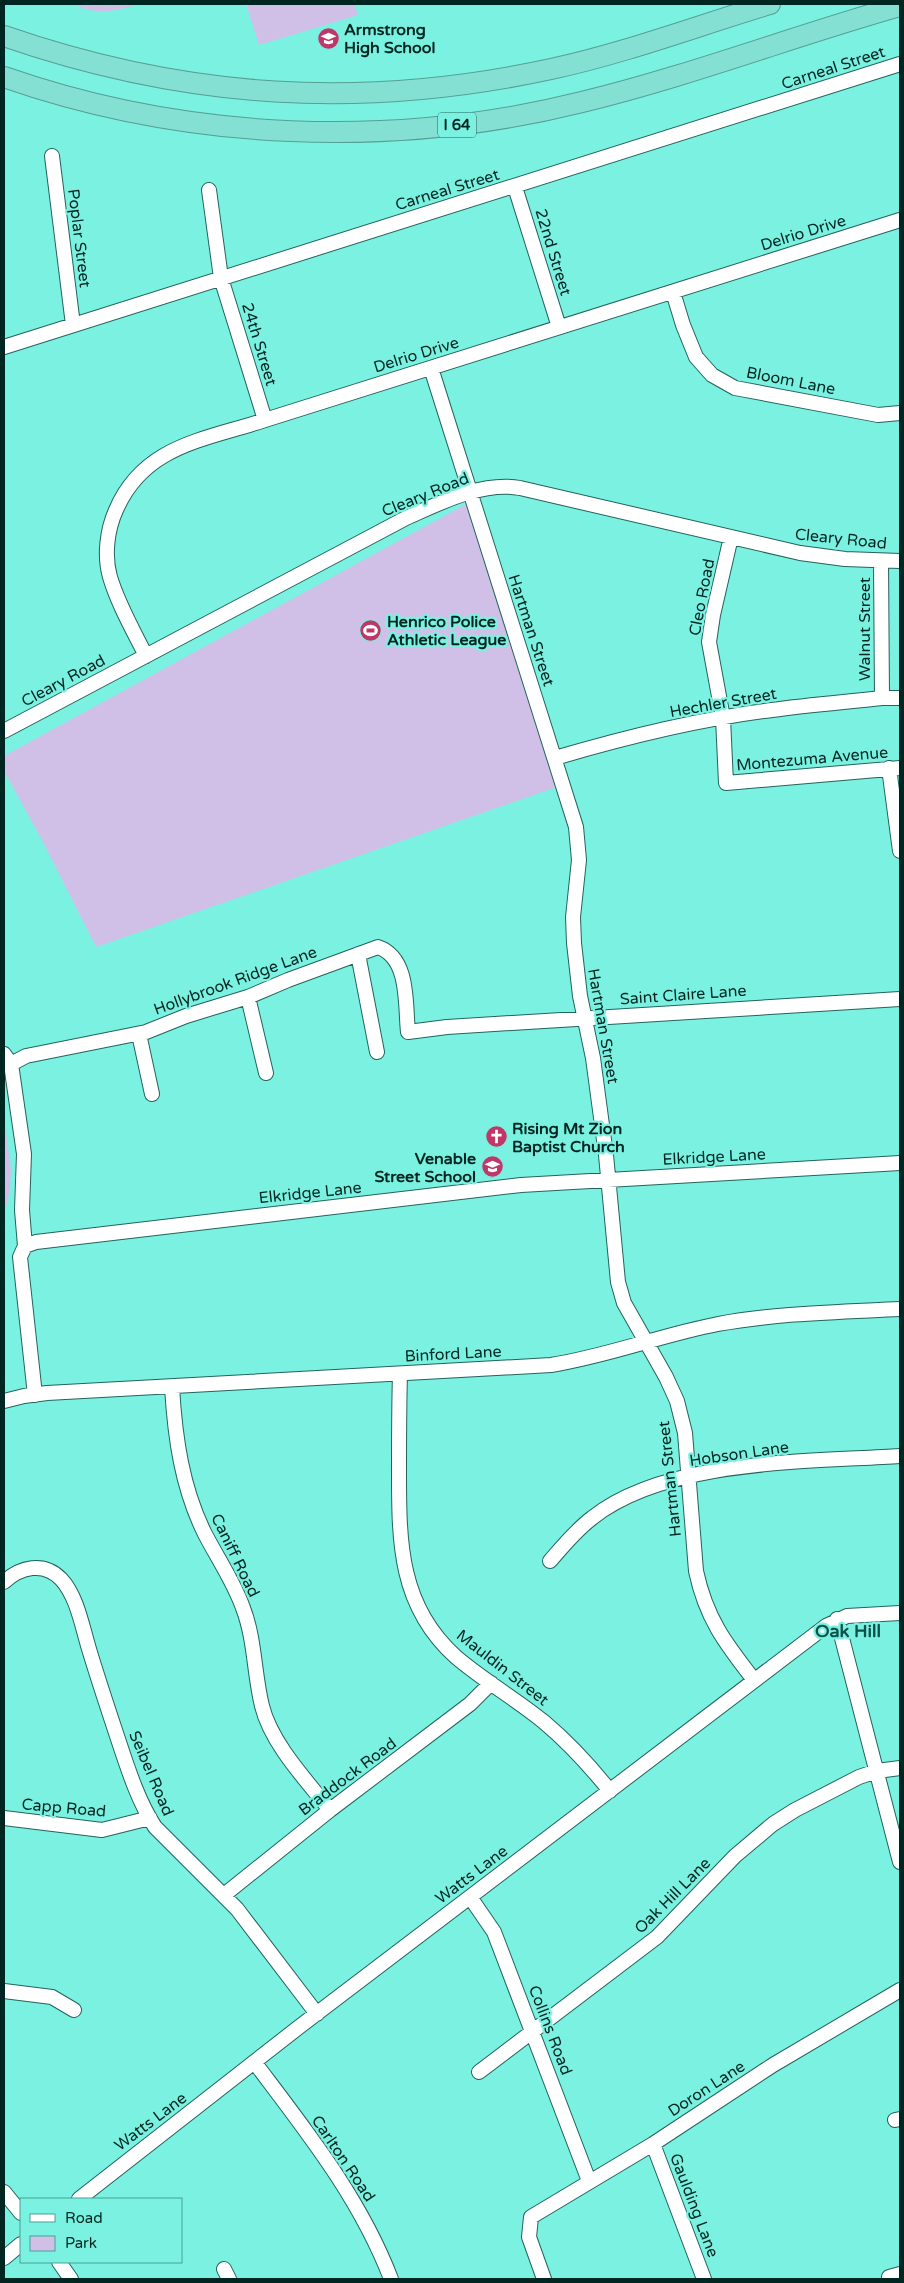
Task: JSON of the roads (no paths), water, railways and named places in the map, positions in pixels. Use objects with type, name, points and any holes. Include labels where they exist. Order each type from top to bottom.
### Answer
[{"type":"highway","points":[[4,36],[50,52],[151,77],[253,91],[341,94],[415,90],[525,74],[622,50],[765,4]]},
{"type":"highway","points":[[745,11],[770,4]]},
{"type":"highway","name":"I 64","points":[[4,76],[112,107],[182,120],[232,126],[328,132],[447,126],[512,117],[582,102],[900,6]]},
{"type":"street","name":"Carneal Street","points":[[4,347],[900,64]]},
{"type":"street","name":"Poplar Street","points":[[52,156],[73,325]]},
{"type":"street","name":"22nd Street","points":[[515,186],[559,328]]},
{"type":"street","name":"24th Street","points":[[209,190],[221,278],[265,420]]},
{"type":"street","name":"Delrio Drive","points":[[146,656],[115,592],[108,568],[107,543],[110,527],[121,498],[140,472],[165,454],[265,420],[900,220]]},
{"type":"street","name":"Bloom Lane","points":[[672,292],[682,325],[696,357],[712,375],[735,388],[878,415],[900,413]]},
{"type":"street","name":"Hartman Street","points":[[431,368],[576,827],[578,846],[573,926],[577,981],[593,1058],[609,1180],[619,1289],[624,1304],[666,1377],[677,1401],[685,1433],[696,1571],[700,1590],[713,1623],[754,1680]]},
{"type":"street","name":"Cleary Road","points":[[4,731],[406,518],[438,504],[486,489],[508,486],[800,553],[845,559],[900,561]]},
{"type":"street","name":"Cleo Road","points":[[726,783],[722,718],[709,642],[713,615],[731,537]]},
{"type":"street","name":"Walnut Street","points":[[881,561],[882,698]]},
{"type":"street","name":"Hechler Street","points":[[555,758],[636,736],[722,718],[771,710],[882,698],[900,698]]},
{"type":"street","name":"Montezuma Avenue","points":[[726,783],[895,768]]},
{"type":"street","points":[[895,768],[900,851]]},
{"type":"street","name":"Hollybrook Ridge Lane","points":[[7,1059],[139,1034],[248,997],[288,980],[378,947],[386,950],[395,959],[401,972],[408,1032]]},
{"type":"street","points":[[358,954],[376,1052]]},
{"type":"street","points":[[248,997],[266,1073]]},
{"type":"street","name":"Saint Claire Lane","points":[[408,1032],[447,1027],[900,999]]},
{"type":"street","points":[[139,1034],[152,1094]]},
{"type":"street","points":[[7,1059],[24,1154],[22,1210],[25,1246],[20,1257],[21,1281],[35,1395]]},
{"type":"street","name":"Elkridge Lane","points":[[25,1246],[36,1242],[511,1186],[900,1163]]},
{"type":"street","name":"Binford Lane","points":[[4,1401],[35,1395],[551,1365],[603,1354],[695,1329],[745,1320],[900,1309]]},
{"type":"street","name":"Mauldin Street","points":[[400,1374],[399,1520],[404,1569],[420,1610],[438,1637],[456,1657],[543,1721],[566,1741],[610,1791]]},
{"type":"street","name":"Caniff Road","points":[[172,1387],[176,1441],[187,1491],[205,1534],[234,1584],[244,1610],[265,1716],[278,1742],[330,1810]]},
{"type":"street","name":"Hobson Lane","points":[[550,1561],[583,1526],[616,1502],[646,1488],[717,1470],[900,1456]]},
{"type":"street","name":"Seibel Road","points":[[8,1578],[29,1568],[49,1570],[60,1577],[71,1594],[126,1764],[155,1827],[237,1909],[317,2014]]},
{"type":"street","name":"Watts Lane","points":[[79,2198],[470,1897],[837,1619],[852,1615],[900,1613]]},
{"type":"street","points":[[837,1619],[900,1862]]},
{"type":"street","name":"Braddock Road","points":[[224,1895],[330,1810],[470,1704],[491,1683]]},
{"type":"street","name":"Oak Hill Lane","points":[[480,2072],[658,1937],[735,1856],[773,1824],[835,1788],[877,1771],[900,1768]]},
{"type":"street","name":"Capp Road","points":[[4,1818],[79,1829],[102,1830],[127,1826],[150,1818]]},
{"type":"street","name":"Collins Road","points":[[470,1897],[494,1932],[589,2181]]},
{"type":"street","name":"Doron Lane","points":[[544,2279],[529,2237],[531,2217],[652,2144],[772,2065],[900,1990]]},
{"type":"street","points":[[4,1991],[52,1998],[74,2010]]},
{"type":"street","name":"Carlton Road","points":[[255,2063],[340,2179],[376,2244],[391,2279]]},
{"type":"street","name":"Gaulding Lane","points":[[652,2144],[704,2279]]},
{"type":"street","points":[[4,2192],[20,2213]]},
{"type":"street","points":[[4,2258],[20,2245]]},
{"type":"street","points":[[60,2263],[71,2279]]},
{"type":"place","name":"Armstrong High School","points":[[328,38]]},
{"type":"place","name":"Henrico Police Athletic League","points":[[371,630]]},
{"type":"place","name":"Rising Mt Zion Baptist Church","points":[[496,1137]]},
{"type":"place","name":"Venable Street School","points":[[492,1167]]},
{"type":"district","name":"Oak Hill","points":[[848,1631]]}]
